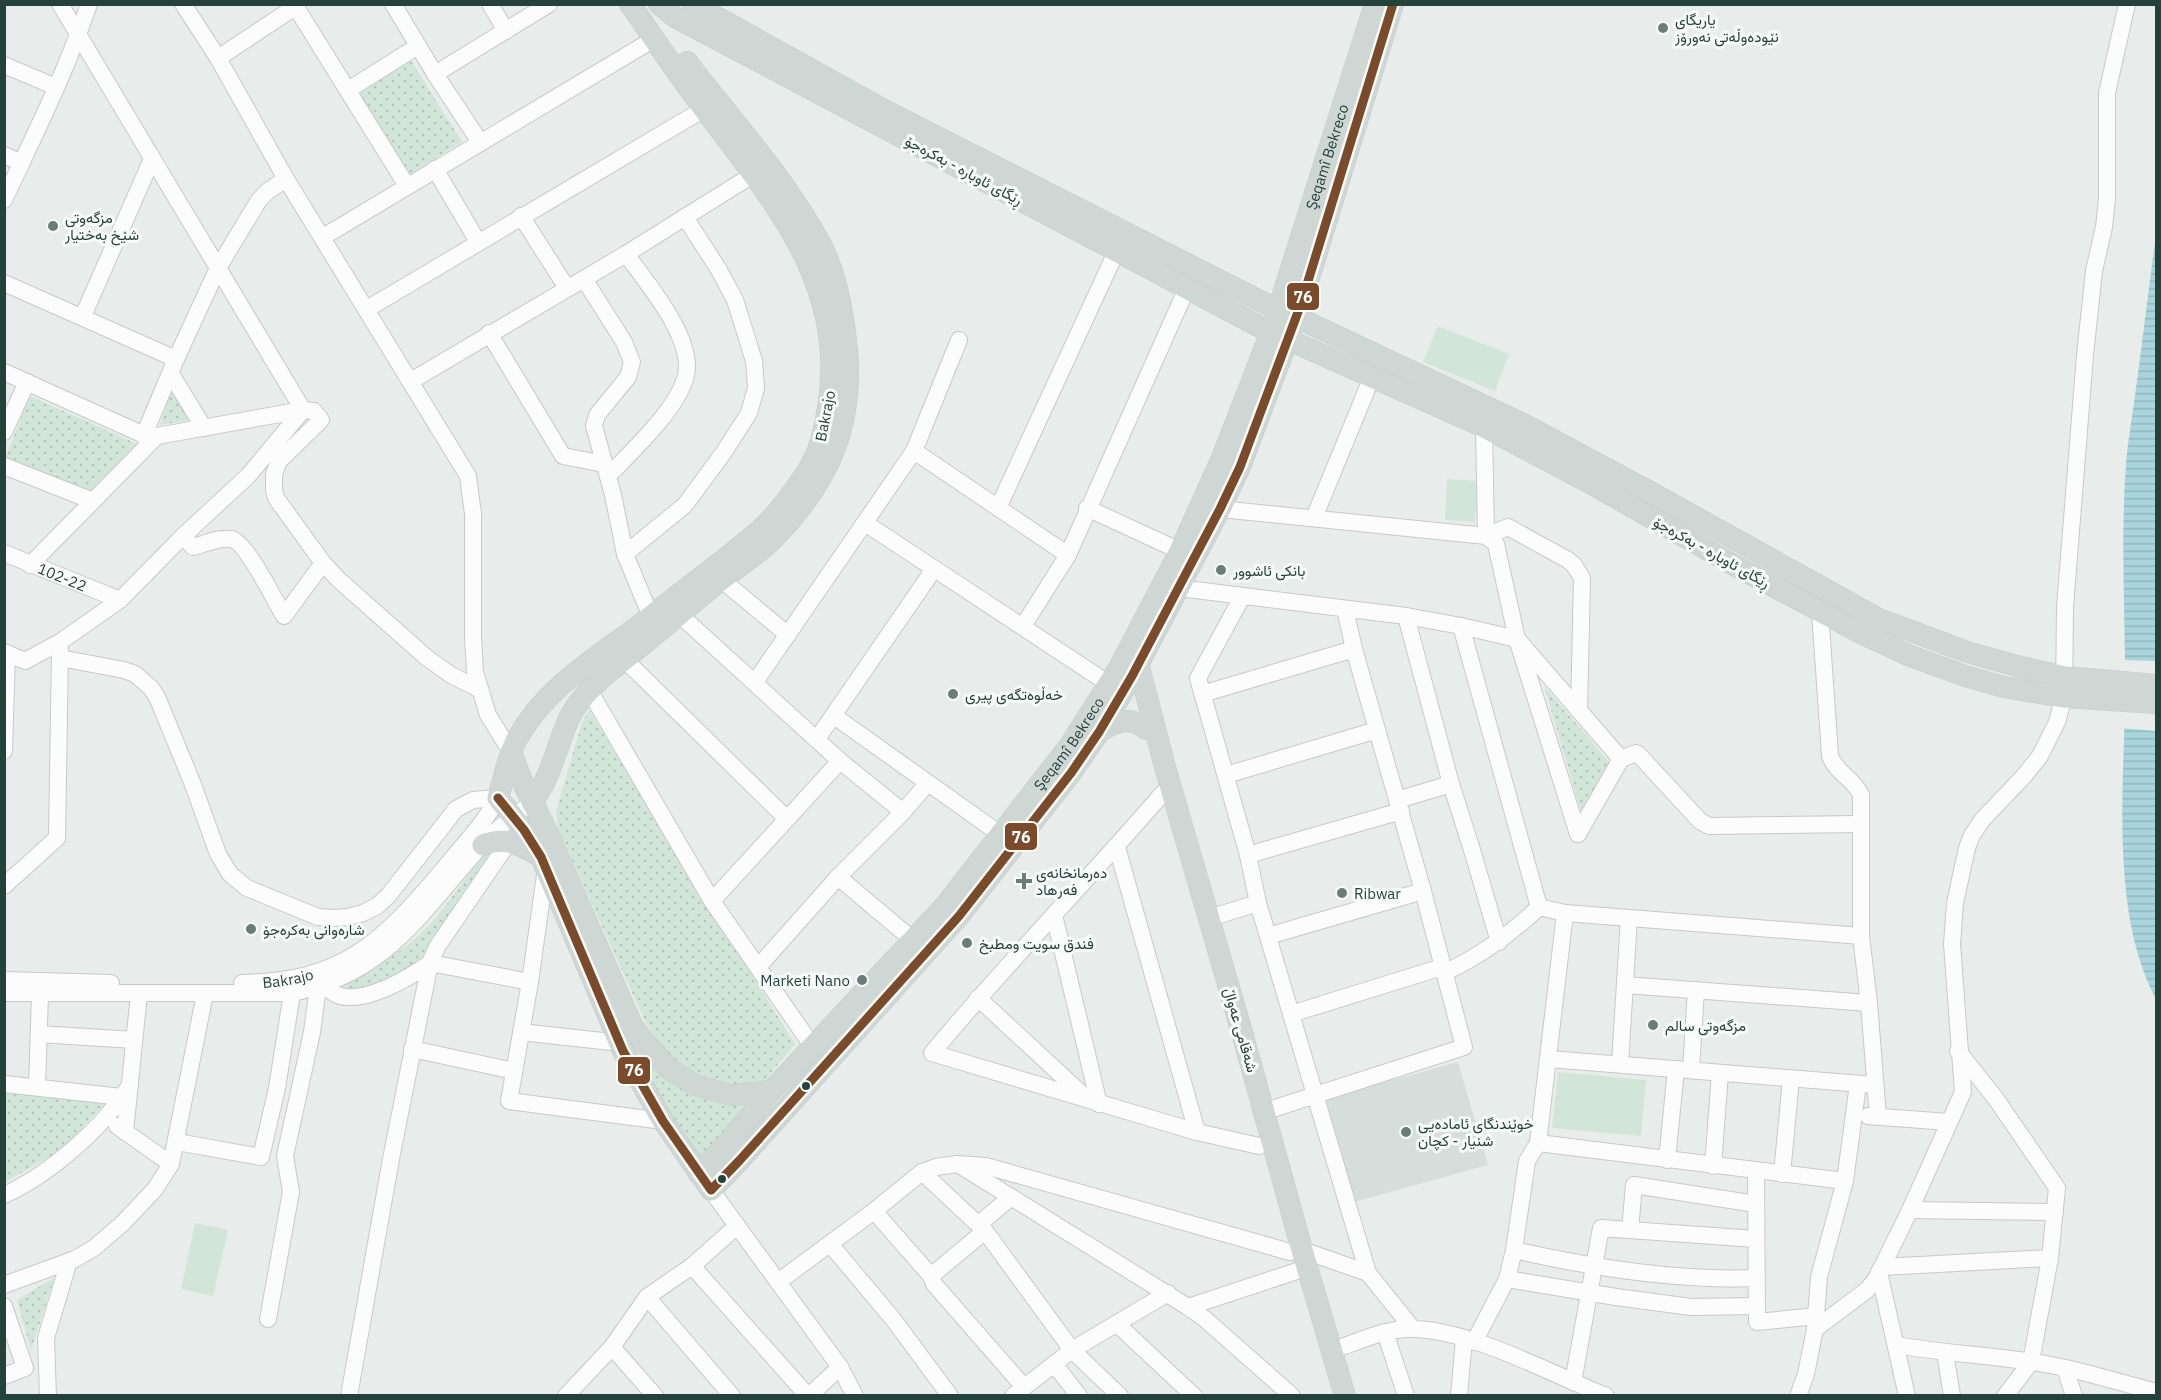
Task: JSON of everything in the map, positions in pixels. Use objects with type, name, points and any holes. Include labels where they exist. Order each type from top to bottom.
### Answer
[{"type":"main road","name":"Bakrajo","points":[[498,798],[511,752],[533,715],[559,687],[590,661],[651,617],[761,529],[807,472],[817,453],[824,430],[831,387],[832,363],[828,325],[814,275],[787,206],[754,174],[704,109],[630,4]]},
{"type":"main road","points":[[532,802],[547,778],[568,719],[584,696],[624,659],[771,541],[807,499],[832,459],[845,410],[848,359],[838,296],[827,257],[787,206],[780,179],[643,4]]},
{"type":"main road","name":"ڕێگای ئاوبارە - بەکرەجۆ","points":[[659,4],[675,17],[1008,183],[1523,424],[1880,619],[1966,652],[2017,666],[2064,687]]},
{"type":"main road","name":"ڕێگای ئاوبارە - بەکرەجۆ","points":[[693,4],[886,111],[1117,250],[1187,288],[1279,335],[1484,427],[1592,484],[1734,566],[1859,632],[1908,655],[1965,676],[2004,687],[2106,690],[2157,685]]},
{"type":"main road","name":"Şeqamî Bekreco","points":[[1287,313],[1375,4]]},
{"type":"main road","points":[[498,798],[514,817],[543,862],[620,1043],[663,1120],[705,1182],[959,916],[1045,808],[1099,732],[1120,679],[1179,588],[1240,467],[1279,335],[1393,4]]},
{"type":"main road","name":"Şeqamî Bekreco","points":[[732,1154],[771,1091],[944,907],[1120,679],[1279,335]]},
{"type":"main road","name":"شەقامی عەواڵ","points":[[1120,679],[1146,729],[1232,1038],[1259,1146],[1296,1258],[1333,1350],[1346,1395]]},
{"type":"main road","name":"شەقامی عەواڵ","points":[[1120,679],[1165,767],[1263,1112],[1296,1258],[1331,1395]]},
{"type":"main road","points":[[559,687],[584,696]]},
{"type":"main road","name":"ڕێگای ئاوبارە - بەکرەجۆ","points":[[2106,690],[2157,703]]},
{"type":"main road","points":[[1099,732],[1114,723],[1125,721],[1135,722],[1146,729]]},
{"type":"main road","points":[[511,752],[632,1025],[645,1043],[669,1069],[695,1086],[732,1095],[771,1091]]},
{"type":"main road","points":[[483,845],[493,841],[510,840],[543,862]]},
{"type":"street","points":[[60,4],[303,410]]},
{"type":"street","points":[[4,200],[56,87],[89,4]]},
{"type":"street","points":[[183,4],[218,58],[286,179],[468,476],[473,514],[473,655],[479,689],[488,715],[511,752]]},
{"type":"street","points":[[393,4],[435,74],[480,142]]},
{"type":"street","points":[[490,4],[506,31]]},
{"type":"street","points":[[435,74],[549,4]]},
{"type":"street","points":[[1756,1171],[1756,1322],[1816,1323],[1867,1290],[1881,1269],[1963,1092],[1958,1051],[1952,931],[1955,903],[1967,848],[1972,835],[1983,819],[2025,776],[2040,756],[2055,728],[2064,687],[2065,607],[2085,355],[2094,271],[2104,227],[2107,199],[2107,93],[2127,4]]},
{"type":"street","points":[[218,58],[294,5],[407,186]]},
{"type":"street","points":[[323,237],[654,39]]},
{"type":"street","points":[[348,90],[418,46]]},
{"type":"street","points":[[4,65],[56,87]]},
{"type":"street","points":[[367,309],[704,109]]},
{"type":"street","points":[[4,155],[22,163]]},
{"type":"street","points":[[83,316],[152,159]]},
{"type":"street","points":[[435,170],[478,242]]},
{"type":"street","points":[[411,381],[626,254],[754,174]]},
{"type":"street","points":[[30,565],[150,439],[174,366],[218,268],[259,200],[286,179]]},
{"type":"street","points":[[521,216],[567,288]]},
{"type":"street","points":[[625,554],[685,505],[749,413],[756,388],[754,361],[735,300],[684,217]]},
{"type":"street","points":[[998,508],[1117,250]]},
{"type":"street","points":[[606,470],[659,421],[674,400],[686,375],[685,354],[674,322],[626,254]]},
{"type":"street","points":[[584,279],[624,342],[632,362],[628,377],[595,420],[595,433],[625,554],[651,617]]},
{"type":"street","points":[[4,283],[83,316],[174,366],[204,428]]},
{"type":"street","points":[[1023,627],[1068,555],[1187,288]]},
{"type":"street","points":[[489,333],[564,456],[606,470]]},
{"type":"street","points":[[755,682],[914,451],[959,340]]},
{"type":"street","points":[[4,372],[150,439],[303,410],[314,411],[321,420],[279,461],[274,474],[274,490],[280,506],[323,563],[339,580],[427,658],[452,675],[479,689]]},
{"type":"street","points":[[1314,518],[1372,377]]},
{"type":"street","points":[[4,432],[27,382]]},
{"type":"street","points":[[4,751],[6,652],[25,661],[60,650],[120,600],[183,536],[248,476],[303,410]]},
{"type":"street","points":[[1484,427],[1486,536]]},
{"type":"street","points":[[914,451],[1068,555]]},
{"type":"street","points":[[4,466],[93,501]]},
{"type":"street","points":[[1087,508],[1180,551]]},
{"type":"street","points":[[1220,509],[1486,536],[1508,527],[1568,560],[1579,571],[1582,578],[1580,711]]},
{"type":"street","points":[[866,523],[1023,627],[1120,679]]},
{"type":"street","points":[[183,536],[194,547],[227,539],[238,543],[247,552],[284,616],[323,563]]},
{"type":"street","points":[[1486,536],[1496,544],[1517,639],[1578,834],[1621,759],[1636,753],[1700,821],[1709,826],[1861,824]]},
{"type":"street","name":"102-22","points":[[4,554],[120,600]]},
{"type":"street","points":[[817,739],[934,569]]},
{"type":"street","points":[[722,580],[788,635]]},
{"type":"street","points":[[1179,588],[1406,616],[1517,639],[1621,759]]},
{"type":"street","points":[[1242,597],[1198,678],[1248,855],[1258,903],[1368,1273],[1413,1329]]},
{"type":"street","points":[[1263,1112],[1464,1047],[1424,891],[1354,649],[1345,609]]},
{"type":"street","points":[[1820,611],[1830,756],[1839,771],[1859,790],[1861,795],[1861,936],[1878,1117]]},
{"type":"street","points":[[680,615],[840,761],[903,812]]},
{"type":"street","points":[[1406,616],[1451,784],[1473,850],[1499,942]]},
{"type":"street","points":[[1461,626],[1539,907]]},
{"type":"street","points":[[1202,694],[1354,649]]},
{"type":"street","points":[[60,650],[124,670],[144,680],[157,697],[192,782],[218,854],[230,874],[247,888],[318,917],[348,917],[376,906],[388,897],[456,809],[473,800],[498,798]]},
{"type":"street","points":[[4,886],[57,838],[60,650]]},
{"type":"street","points":[[624,659],[787,819]]},
{"type":"street","points":[[584,696],[712,901],[813,1047]]},
{"type":"street","points":[[834,717],[1000,834]]},
{"type":"street","points":[[1226,775],[1377,730]]},
{"type":"street","points":[[712,901],[840,761]]},
{"type":"street","points":[[759,966],[838,877],[903,812],[927,784]]},
{"type":"street","points":[[1248,855],[1399,806],[1451,784]]},
{"type":"street","points":[[1163,793],[1117,847],[978,998],[932,1053],[1197,1131],[1259,1146]]},
{"type":"street","name":"Bakrajo","points":[[4,980],[148,984],[257,983],[283,980],[327,969],[358,954],[395,924],[481,824],[498,798]]},
{"type":"street","name":"Bakrajo","points":[[4,993],[292,993],[321,987],[346,976],[389,949],[406,933],[490,836],[532,802]]},
{"type":"street","points":[[349,1395],[412,1049],[430,963],[437,946],[510,840]]},
{"type":"street","points":[[1117,847],[1197,1131]]},
{"type":"street","points":[[543,862],[530,982],[509,1101],[663,1120]]},
{"type":"street","points":[[838,877],[912,940]]},
{"type":"street","points":[[1268,936],[1424,891]]},
{"type":"street","points":[[1209,918],[1258,903]]},
{"type":"street","points":[[1539,907],[1565,913],[1861,936]]},
{"type":"street","points":[[1291,1014],[1463,964],[1499,942],[1539,907]]},
{"type":"street","points":[[1459,1395],[1469,1340],[1507,1278],[1514,1250],[1527,1161],[1538,1143],[1565,913]]},
{"type":"street","points":[[1054,915],[1093,1101]]},
{"type":"street","points":[[1620,1064],[1629,918]]},
{"type":"street","points":[[268,1319],[291,1192],[285,1156],[321,987],[336,995],[358,996],[395,984],[412,976],[430,963],[530,982]]},
{"type":"street","points":[[1625,985],[1869,1003]]},
{"type":"street","points":[[1667,1160],[1696,990]]},
{"type":"street","points":[[177,1142],[261,1157],[277,1088],[292,993]]},
{"type":"street","points":[[37,1087],[40,994]]},
{"type":"street","points":[[125,1131],[126,1091],[139,994]]},
{"type":"street","points":[[4,1285],[69,1261],[94,1248],[123,1223],[155,1189],[171,1164],[177,1142],[205,994]]},
{"type":"street","points":[[978,998],[1093,1101]]},
{"type":"street","points":[[521,1032],[620,1043]]},
{"type":"street","points":[[39,1034],[134,1040]]},
{"type":"street","points":[[412,1049],[514,1071]]},
{"type":"street","points":[[1958,1051],[1996,1098],[2057,1188],[2050,1258],[2031,1362],[2005,1395]]},
{"type":"street","points":[[1549,1059],[1875,1086]]},
{"type":"street","points":[[1713,1166],[1720,1073]]},
{"type":"street","points":[[1782,1174],[1791,1079]]},
{"type":"street","points":[[4,1084],[126,1091]]},
{"type":"street","points":[[1798,1395],[1806,1374],[1816,1323],[1819,1276],[1845,1181],[1858,1084]]},
{"type":"street","points":[[4,1195],[54,1166],[105,1117],[126,1091]]},
{"type":"street","points":[[1963,1092],[1996,1098]]},
{"type":"street","points":[[1855,1114],[1948,1122]]},
{"type":"street","points":[[105,1117],[171,1164]]},
{"type":"street","points":[[1538,1143],[1845,1181]]},
{"type":"street","points":[[778,1282],[874,1211],[922,1172],[957,1164],[986,1166],[1296,1258],[1368,1273]]},
{"type":"street","points":[[957,1164],[1168,1293],[1205,1319],[1292,1395]]},
{"type":"street","points":[[922,1172],[982,1227],[1072,1350],[1120,1395]]},
{"type":"street","points":[[705,1182],[840,1367],[855,1395]]},
{"type":"street","points":[[1630,1230],[1634,1185],[1756,1204]]},
{"type":"street","points":[[931,1276],[1010,1198]]},
{"type":"street","points":[[1910,1210],[2055,1212]]},
{"type":"street","points":[[874,1211],[931,1276],[934,1284],[1019,1391],[1072,1350],[1168,1293]]},
{"type":"street","points":[[566,1395],[612,1347],[647,1297],[692,1266],[737,1226]]},
{"type":"street","points":[[1573,1382],[1601,1228],[1756,1239]]},
{"type":"street","points":[[830,1244],[893,1319],[950,1395]]},
{"type":"street","points":[[1514,1250],[1594,1266],[1707,1278],[1756,1278]]},
{"type":"street","points":[[1188,1307],[1296,1258]]},
{"type":"street","points":[[1881,1269],[2050,1258]]},
{"type":"street","points":[[48,1395],[46,1338],[69,1261]]},
{"type":"street","points":[[692,1266],[808,1395],[840,1367]]},
{"type":"street","points":[[1881,1269],[1907,1395]]},
{"type":"street","points":[[1507,1278],[1616,1297],[1692,1307],[1756,1306]]},
{"type":"street","points":[[647,1297],[732,1395]]},
{"type":"street","points":[[4,1306],[25,1368],[4,1376]]},
{"type":"street","points":[[1117,1324],[1194,1395]]},
{"type":"street","points":[[1333,1350],[1385,1332],[1413,1329],[1443,1333],[1469,1340],[1606,1395]]},
{"type":"street","points":[[1385,1332],[1407,1395]]},
{"type":"street","points":[[1896,1345],[2065,1368],[2157,1392]]},
{"type":"street","points":[[612,1347],[655,1395]]},
{"type":"street","points":[[1944,1353],[1952,1395]]},
{"type":"street","points":[[1054,1364],[1079,1395]]},
{"type":"street","points":[[2065,1368],[2074,1395]]},
{"type":"street","points":[[1263,1371],[1269,1395]]},
{"type":"shaded area","name":"خوێندنگای ئامادەیی شنیار - کچان","points":[[1458,1062],[1488,1165],[1354,1202],[1326,1098]]},
{"type":"green space","points":[[410,59],[462,142],[407,176],[355,94]]},
{"type":"green space","points":[[1438,326],[1509,354],[1495,391],[1423,362]]},
{"type":"green space","points":[[172,389],[190,420],[160,425]]},
{"type":"green space","points":[[30,396],[137,444],[87,494],[5,458]]},
{"type":"green space","points":[[1447,479],[1478,481],[1475,522],[1445,520]]},
{"type":"green space","points":[[1544,686],[1610,763],[1581,811]]},
{"type":"green space","points":[[589,710],[795,1044],[764,1081],[735,1084],[699,1075],[665,1056],[644,1019],[558,829],[556,811],[582,723]]},
{"type":"green space","points":[[496,843],[422,962],[363,991],[340,990],[419,935]]},
{"type":"green space","points":[[626,1032],[656,1070],[755,1102],[698,1160],[653,1093]]},
{"type":"green space","points":[[1558,1072],[1646,1080],[1641,1136],[1552,1128]]},
{"type":"green space","points":[[5,1092],[105,1103],[63,1149],[5,1182]]},
{"type":"green space","points":[[195,1223],[228,1230],[213,1296],[181,1289]]},
{"type":"green space","points":[[54,1278],[31,1351],[17,1300]]},
{"type":"water","points":[[2156,235],[2156,999],[2142,967],[2132,931],[2126,894],[2122,816],[2125,705],[2124,494],[2128,445]]},
{"type":"pier","points":[[2122,660],[2156,661],[2156,731],[2121,728]]},
{"type":"transit line","name":"76","points":[[498,798],[524,830],[541,857],[623,1051],[663,1121],[711,1190],[959,916],[1071,773],[1099,732],[1132,676],[1240,467],[1301,304],[1393,4]]},
{"type":"place","name":"یاریگای نێودەوڵەتی نەورۆز","points":[[1663,28]]},
{"type":"place","name":"مزگەوتی شێخ بەختیار","points":[[53,226]]},
{"type":"place","name":"بانکی ئاشوور","points":[[1221,570]]},
{"type":"place","name":"خەڵوەتگەی پیری","points":[[953,694]]},
{"type":"place","name":"دەرمانخانەی فەرھاد","points":[[1024,881]]},
{"type":"place","name":"Ribwar","points":[[1342,893]]},
{"type":"place","name":"شارەوانی بەکرەجۆ","points":[[251,929]]},
{"type":"place","name":"فندق سويت ومطبخ","points":[[967,943]]},
{"type":"place","name":"Marketi Nano","points":[[862,980]]},
{"type":"place","name":"مزگەوتی سالم","points":[[1653,1025]]},
{"type":"place","name":"خوێندنگای ئامادەیی شنیار - کچان","points":[[1406,1132]]}]
